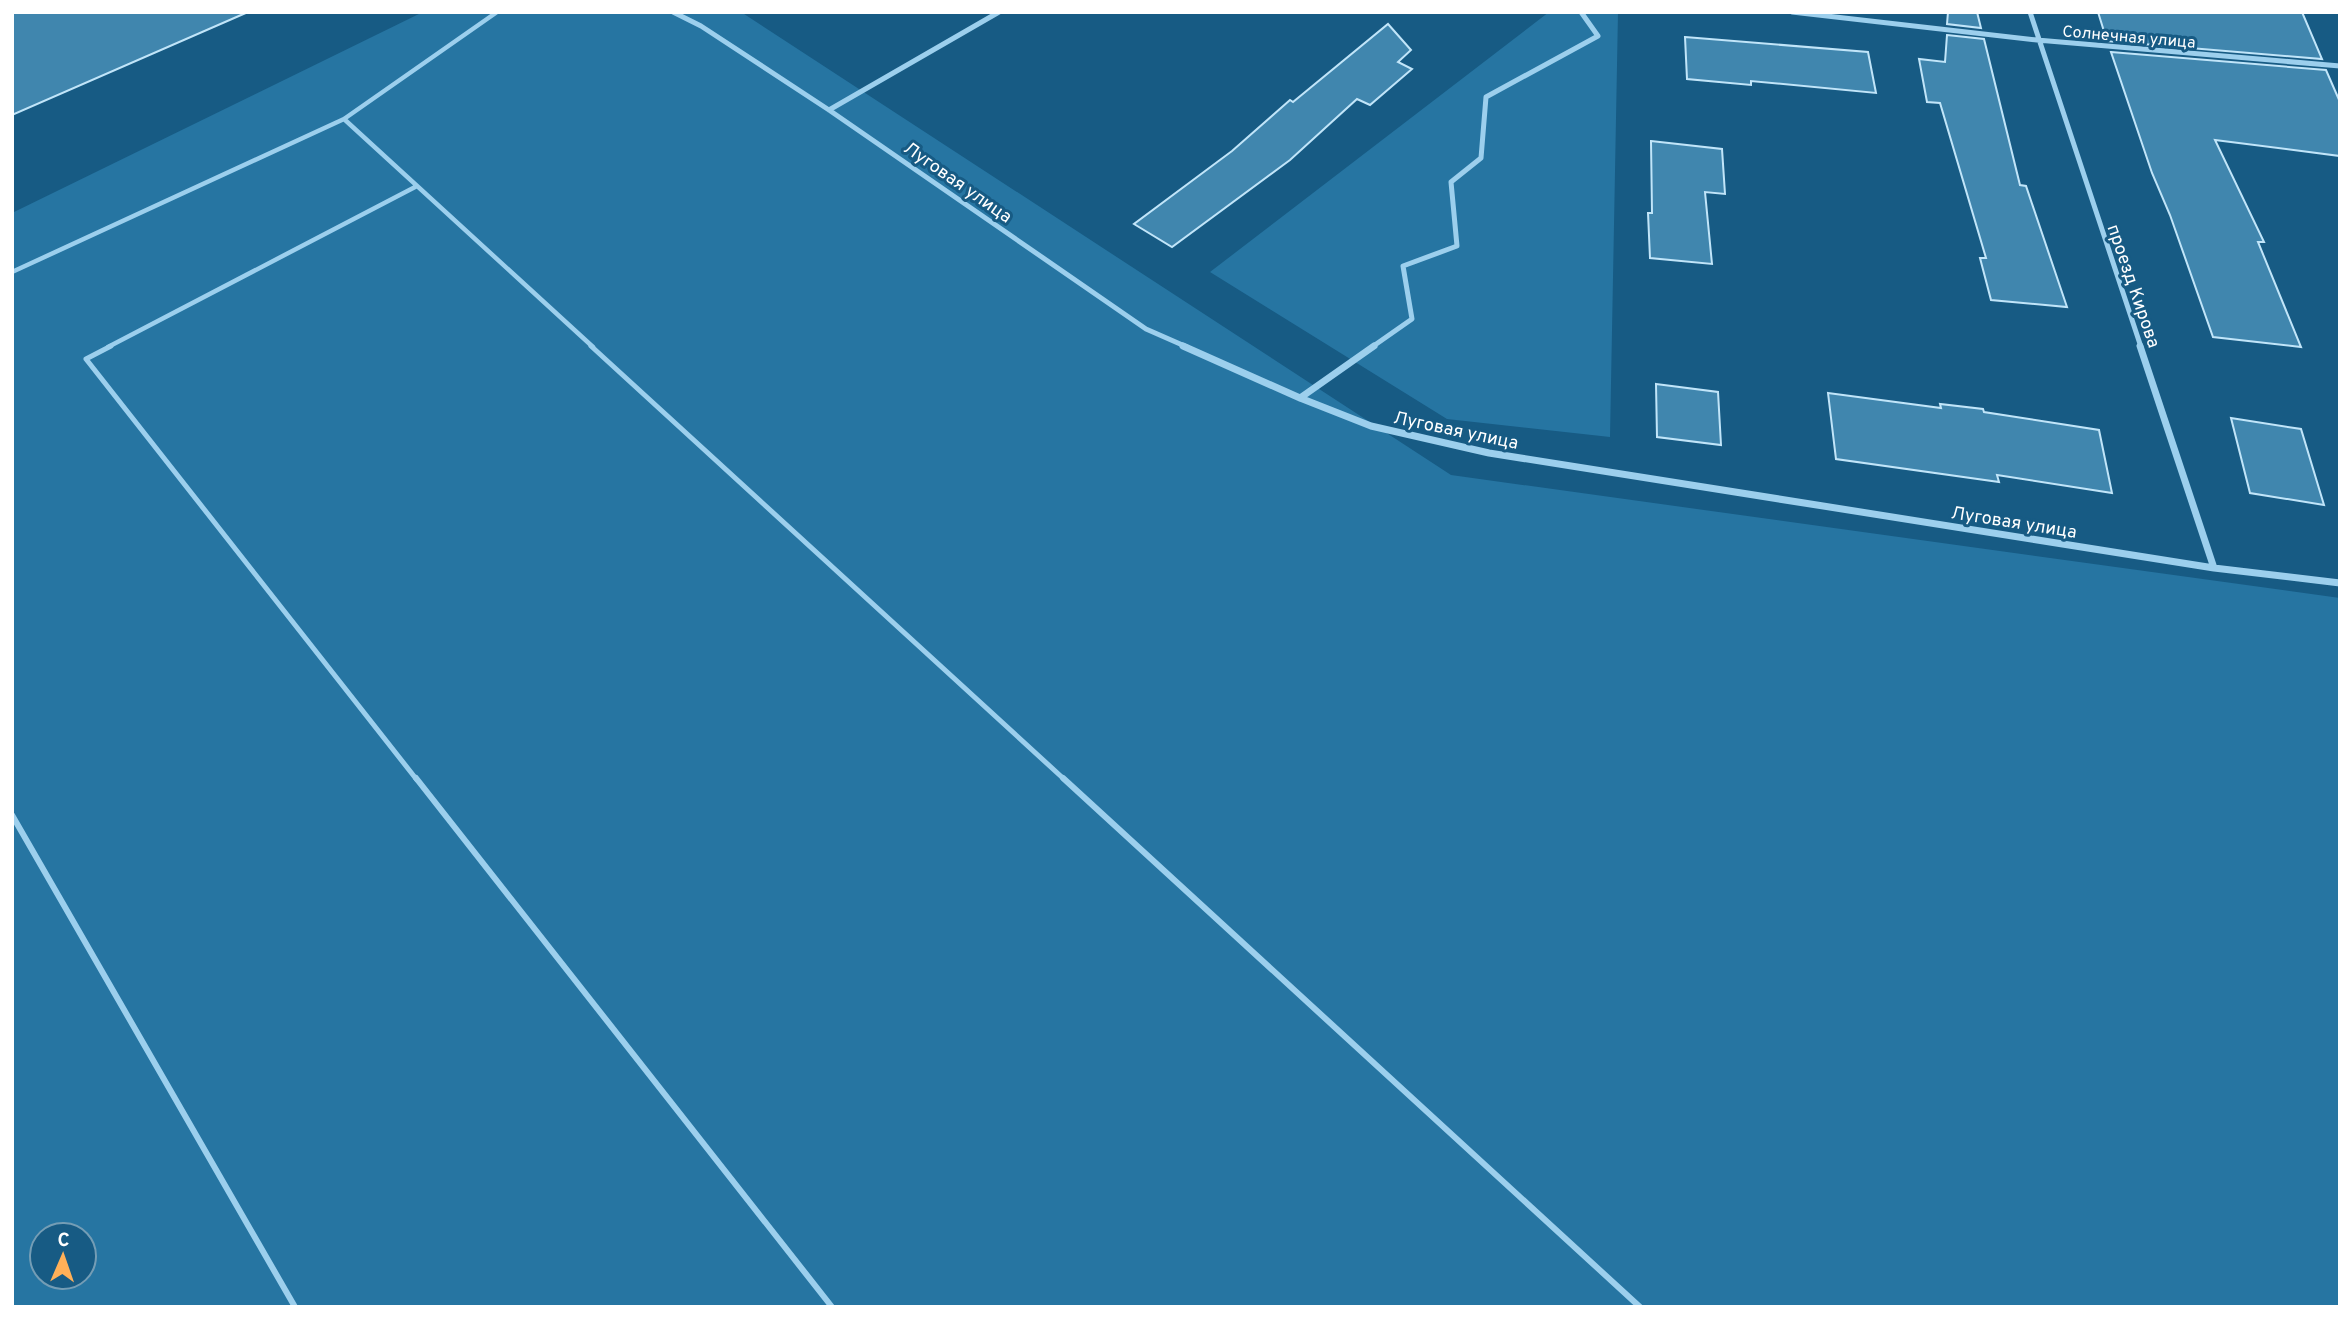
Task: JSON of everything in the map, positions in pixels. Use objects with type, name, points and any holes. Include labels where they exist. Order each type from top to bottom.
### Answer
[{"type":"street","name":"Луговая улица","points":[[673,12],[701,26],[829,110],[1146,329],[1300,398],[1371,426],[1489,453],[2214,568],[2340,583]]},
{"type":"street","points":[[829,110],[999,12]]},
{"type":"street","points":[[1300,398],[1412,319],[1403,266],[1457,246],[1451,182],[1480,159],[1486,97],[1598,36],[1581,12]]},
{"type":"street","name":"Солнечная улица","points":[[1792,12],[2037,40],[2340,66]]},
{"type":"street","name":"проезд Кирова","points":[[2030,12],[2037,40],[2214,568]]},
{"type":"lane","points":[[12,272],[344,119],[497,12]]},
{"type":"lane","points":[[344,119],[1640,1307]]},
{"type":"lane","points":[[417,186],[86,359],[832,1307]]},
{"type":"lane","points":[[12,815],[295,1307]]},
{"type":"shaded area","points":[[423,12],[741,12],[1451,475],[2340,598],[2340,1307],[12,1307],[12,213]]},
{"type":"shaded area","points":[[1549,12],[1618,12],[1610,437],[1447,419],[1210,272]]},
{"type":"building","points":[[12,12],[248,12],[12,115]]},
{"type":"building","points":[[1948,12],[1977,12],[1981,28],[1947,24]]},
{"type":"building","points":[[2098,12],[2302,12],[2322,59],[2107,41]]},
{"type":"building","points":[[1388,24],[1411,50],[1398,62],[1412,69],[1370,105],[1357,99],[1290,160],[1172,247],[1134,224],[1232,151],[1290,100],[1293,102]]},
{"type":"building","points":[[1947,35],[1984,39],[2020,185],[2026,186],[2067,307],[1991,300],[1980,258],[1986,258],[1940,103],[1927,102],[1919,59],[1945,62]]},
{"type":"building","points":[[1685,37],[1868,52],[1876,93],[1751,81],[1751,85],[1687,79]]},
{"type":"building","points":[[2111,52],[2326,70],[2340,102],[2340,156],[2215,140],[2264,242],[2258,242],[2301,347],[2213,337],[2170,215],[2152,173]]},
{"type":"building","points":[[1651,141],[1722,149],[1725,194],[1705,192],[1712,264],[1650,258],[1648,213],[1652,213]]},
{"type":"building","points":[[1656,384],[1718,392],[1721,445],[1657,437]]},
{"type":"building","points":[[1828,393],[1941,408],[1940,404],[1983,409],[1984,412],[2099,430],[2112,493],[1997,475],[1999,482],[1836,459]]},
{"type":"building","points":[[2231,418],[2301,429],[2324,505],[2250,493]]}]
